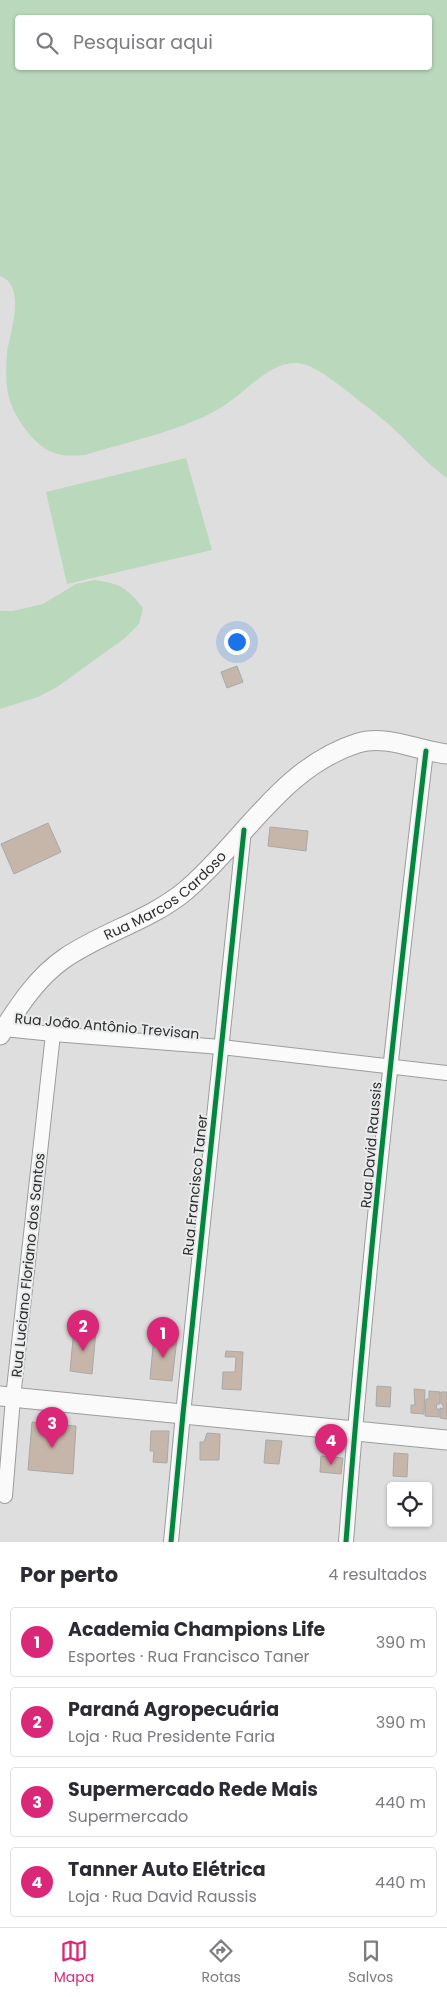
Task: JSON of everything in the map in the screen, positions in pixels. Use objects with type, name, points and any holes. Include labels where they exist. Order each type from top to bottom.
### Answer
[{"type":"street","name":"Rua Marcos Cardoso","points":[[2,1032],[31,990],[48,971],[70,954],[166,906],[186,890],[260,811],[311,766],[338,751],[360,742],[372,740],[397,743],[426,751],[447,754]]},
{"type":"street","name":"Rua David Raussis","points":[[346,1542],[354,1431],[389,1068],[426,751]]},
{"type":"street","name":"Rua Francisco Taner","points":[[171,1542],[244,830]]},
{"type":"street","name":"Rua João Antônio Trevisan","points":[[2,1032],[221,1047],[389,1068],[447,1073]]},
{"type":"street","name":"Rua Luciano Floriano dos Santos","points":[[5,1496],[7,1397],[53,1034]]},
{"type":"street","points":[[7,1397],[447,1440]]},
{"type":"green space","points":[[0,0],[447,0],[447,478],[386,422],[329,377],[309,366],[297,363],[275,368],[225,405],[210,414],[176,428],[85,455],[69,456],[49,451],[26,430],[15,414],[10,401],[7,388],[6,362],[15,310],[15,299],[13,289],[8,281],[0,276]]},
{"type":"green space","points":[[186,458],[212,550],[67,584],[46,492]]},
{"type":"green space","points":[[95,580],[117,585],[128,591],[143,608],[139,624],[125,638],[57,687],[38,697],[0,709],[0,611],[13,611],[43,604],[76,584]]},
{"type":"building","points":[[237,666],[243,682],[227,688],[221,672]]},
{"type":"building","points":[[48,823],[61,852],[14,874],[1,844]]},
{"type":"building","points":[[270,827],[308,831],[306,851],[268,846]]},
{"type":"building","points":[[74,1329],[96,1331],[92,1374],[70,1371]]},
{"type":"building","points":[[154,1336],[177,1338],[172,1381],[150,1379]]},
{"type":"building","points":[[226,1351],[243,1352],[241,1390],[222,1389],[223,1372],[235,1372],[236,1357],[225,1357]]},
{"type":"building","points":[[377,1386],[391,1387],[390,1407],[376,1406]]},
{"type":"building","points":[[414,1389],[425,1390],[424,1414],[411,1413],[411,1405],[415,1405]]},
{"type":"building","points":[[429,1391],[440,1392],[440,1404],[437,1404],[436,1409],[439,1409],[439,1417],[425,1416],[426,1399],[429,1399]]},
{"type":"building","points":[[441,1392],[447,1392],[447,1419],[440,1418],[440,1408],[443,1409]]},
{"type":"building","points":[[32,1422],[76,1426],[73,1474],[28,1470]]},
{"type":"building","points":[[151,1431],[169,1431],[167,1463],[153,1462],[154,1451],[150,1451]]},
{"type":"building","points":[[207,1433],[220,1434],[219,1460],[200,1460],[200,1442],[204,1442]]},
{"type":"building","points":[[266,1440],[282,1441],[279,1464],[264,1463]]},
{"type":"building","points":[[394,1453],[408,1454],[407,1477],[393,1476]]},
{"type":"building","points":[[321,1456],[343,1458],[341,1474],[320,1472]]},
{"type":"cycle path","points":[[346,1542],[382,1146],[426,751]]},
{"type":"cycle path","points":[[171,1542],[244,830]]},
{"type":"place","name":"Paraná Agropecuária","points":[[83,1351]]},
{"type":"place","name":"Academia Champions Life","points":[[163,1358]]},
{"type":"place","name":"Supermercado Rede Mais","points":[[52,1448]]},
{"type":"place","name":"Tanner Auto Elétrica","points":[[331,1465]]}]
